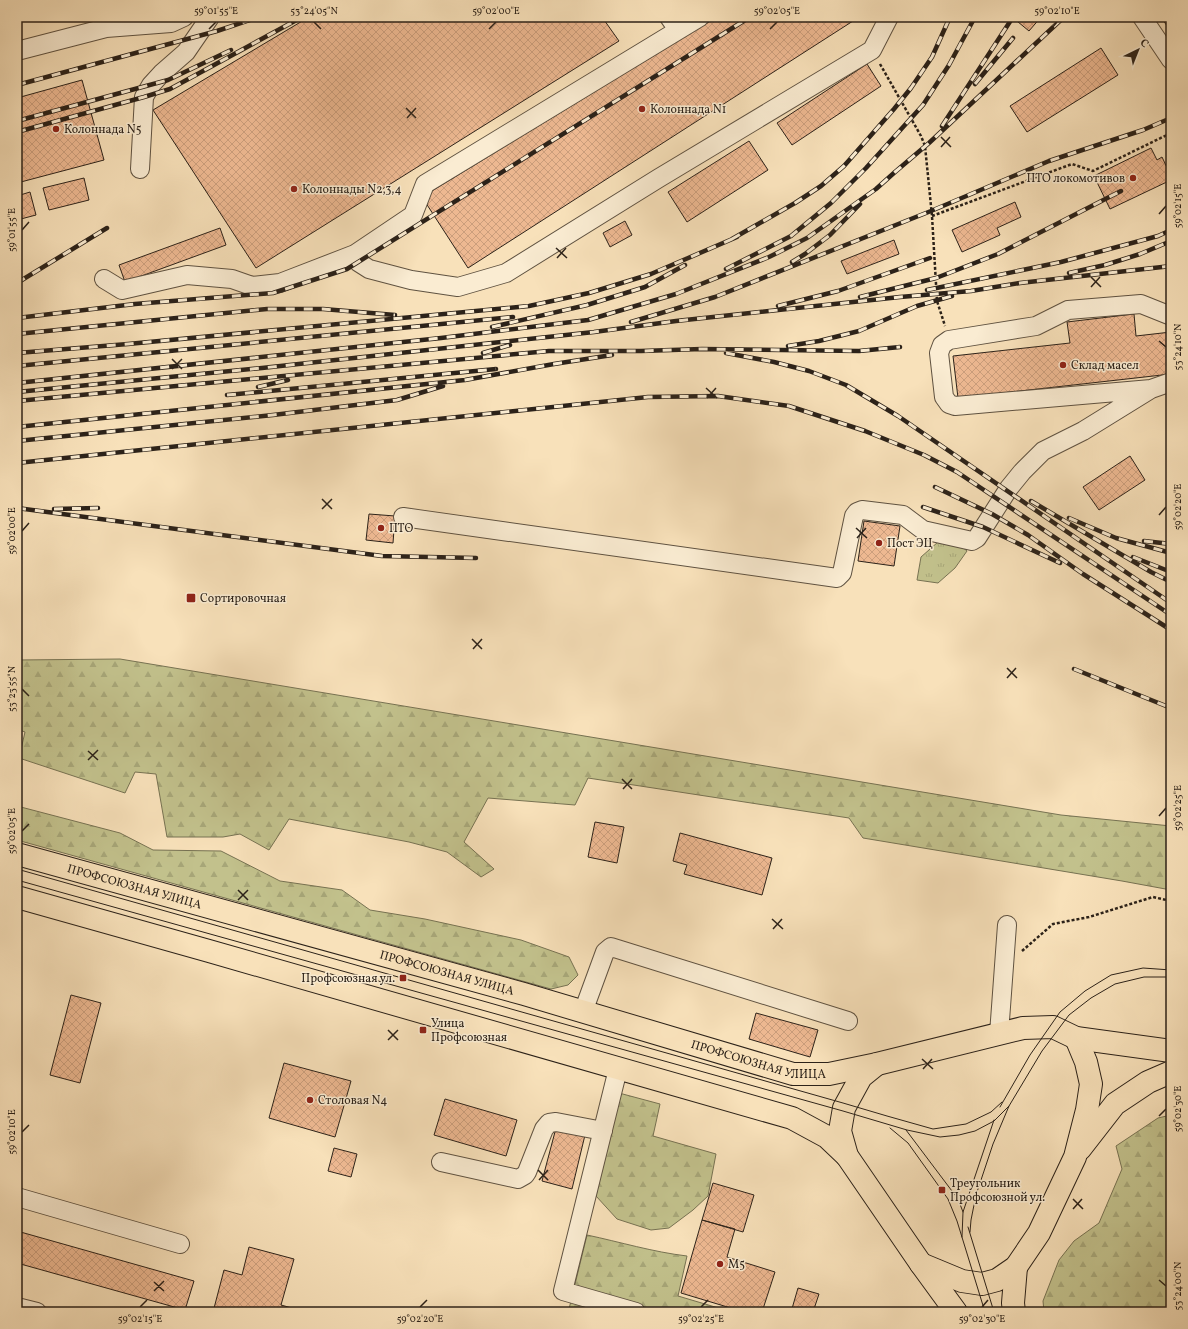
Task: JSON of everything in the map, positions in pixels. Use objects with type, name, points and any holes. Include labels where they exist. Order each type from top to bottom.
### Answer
[{"type":"main road","name":"ПРОФСОЮЗНАЯ УЛИЦА","points":[[17,854],[524,994],[793,1074],[829,1074],[877,1064],[1023,1028],[1053,1027],[1076,1038],[1171,1051]]},
{"type":"main road","points":[[17,897],[792,1118],[827,1137],[847,1156],[956,1312]]},
{"type":"main road","points":[[921,1264],[962,1281],[982,1284],[997,1280],[1016,1267],[1039,1233],[1075,1156],[1087,1110],[1091,1084],[1086,1062],[1076,1038]]},
{"type":"main road","points":[[847,1156],[840,1131],[844,1108],[861,1077],[877,1064]]},
{"type":"main road","points":[[1075,1156],[1115,1104],[1148,1082],[1171,1072]]},
{"type":"main road","points":[[1014,1312],[1013,1303],[1016,1267]]},
{"type":"street","points":[[17,51],[106,28],[171,23],[184,17]]},
{"type":"street","points":[[140,169],[144,97],[151,85],[162,73],[186,52],[210,17]]},
{"type":"street","points":[[104,279],[122,290],[187,275],[232,279],[252,286],[280,283],[355,254],[413,215],[425,184],[673,24],[700,17]]},
{"type":"street","points":[[355,254],[358,262],[369,269],[411,280],[458,287],[506,274],[659,178],[872,50],[889,17]]},
{"type":"street","points":[[1142,17],[1171,60]]},
{"type":"street","points":[[1151,389],[952,405],[949,404],[944,397],[939,353],[942,346],[949,340],[1036,326],[1068,310],[1141,304],[1171,316]]},
{"type":"street","points":[[403,517],[837,578],[842,573],[854,516],[857,512],[862,510],[903,515],[923,530],[972,541],[977,538],[986,522],[1022,472],[1043,451],[1083,431],[1151,389],[1171,382]]},
{"type":"street","points":[[999,1034],[1007,925]]},
{"type":"street","points":[[583,1012],[605,952],[611,947],[848,1020]]},
{"type":"street","points":[[618,1069],[563,1290],[636,1312]]},
{"type":"street","points":[[441,1162],[518,1179],[527,1172],[544,1129],[549,1123],[556,1122],[603,1131]]},
{"type":"street","points":[[17,1197],[180,1244]]},
{"type":"street","points":[[17,1307],[37,1312]]},
{"type":"path","points":[[872,50],[922,136],[925,146],[932,216],[937,301],[949,340]]},
{"type":"path","points":[[932,216],[1072,164],[1092,171],[1171,132]]},
{"type":"path","points":[[1004,967],[1053,924],[1089,918],[1153,897],[1171,901]]},
{"type":"green space","points":[[938,542],[961,546],[967,551],[955,568],[938,583],[917,580],[921,557]]},
{"type":"green space","points":[[120,659],[1061,815],[1171,826],[1171,890],[863,838],[849,818],[588,778],[575,805],[488,798],[464,842],[494,869],[481,877],[447,852],[409,842],[289,819],[269,850],[240,834],[223,837],[167,837],[156,774],[135,772],[125,793],[19,758],[25,732],[17,729],[17,660]]},
{"type":"green space","points":[[17,806],[120,833],[153,850],[221,851],[280,881],[342,890],[370,910],[425,919],[521,940],[569,957],[578,975],[568,985],[551,989],[17,840]]},
{"type":"green space","points":[[619,1093],[660,1104],[653,1136],[716,1154],[708,1196],[693,1210],[669,1228],[651,1230],[617,1219],[596,1196]]},
{"type":"green space","points":[[1171,1115],[1171,1312],[1044,1312],[1043,1301],[1059,1260],[1074,1241],[1099,1223],[1122,1169],[1116,1146],[1158,1118]]},
{"type":"green space","points":[[587,1235],[687,1256],[678,1296],[732,1312],[581,1312],[569,1309]]},
{"type":"building","name":"Колоннады N2,3,4","points":[[309,17],[602,17],[619,41],[256,268],[153,110]]},
{"type":"building","name":"Колоннада N1","points":[[717,17],[851,17],[853,21],[468,268],[422,197]]},
{"type":"building","points":[[1012,17],[1041,17],[1029,31]]},
{"type":"building","points":[[1161,17],[1171,17],[1171,32]]},
{"type":"building","points":[[1101,48],[1118,75],[1027,132],[1010,106]]},
{"type":"building","points":[[867,64],[881,86],[792,145],[777,123]]},
{"type":"building","name":"Колоннада N5","points":[[82,80],[104,160],[17,183],[17,98]]},
{"type":"building","points":[[749,141],[768,170],[687,222],[668,192]]},
{"type":"building","name":"ПТО локомотивов","points":[[1151,148],[1157,160],[1162,157],[1171,176],[1171,180],[1110,209],[1094,176]]},
{"type":"building","points":[[84,178],[89,200],[49,210],[43,188]]},
{"type":"building","points":[[30,192],[36,215],[17,220],[17,196]]},
{"type":"building","points":[[1015,202],[1021,217],[997,228],[1000,235],[962,252],[952,230]]},
{"type":"building","points":[[625,221],[632,235],[610,247],[603,233]]},
{"type":"building","points":[[220,228],[226,245],[125,282],[119,265]]},
{"type":"building","points":[[894,240],[899,254],[847,274],[841,261]]},
{"type":"building","name":"Склад масел","points":[[1134,314],[1136,336],[1171,332],[1171,374],[958,398],[953,356],[1070,343],[1067,322]]},
{"type":"building","points":[[1130,456],[1145,480],[1099,510],[1083,487]]},
{"type":"building","name":"ПТО","points":[[369,514],[395,516],[393,543],[366,540]]},
{"type":"building","name":"Пост ЭЦ","points":[[864,521],[900,526],[894,566],[858,561]]},
{"type":"building","points":[[595,822],[624,827],[617,863],[588,857]]},
{"type":"building","points":[[680,833],[772,858],[762,895],[684,874],[687,865],[673,861]]},
{"type":"building","points":[[71,995],[101,1003],[80,1083],[50,1075]]},
{"type":"building","points":[[756,1013],[818,1030],[810,1057],[749,1039]]},
{"type":"building","name":"Столовая N4","points":[[284,1063],[351,1081],[335,1137],[269,1118]]},
{"type":"building","points":[[445,1099],[517,1120],[506,1156],[434,1135]]},
{"type":"building","points":[[556,1128],[585,1135],[572,1189],[542,1181]]},
{"type":"building","points":[[334,1148],[357,1154],[351,1177],[328,1171]]},
{"type":"building","points":[[713,1183],[754,1195],[743,1232],[702,1220]]},
{"type":"building","name":"М5","points":[[702,1220],[735,1229],[727,1257],[775,1272],[762,1312],[744,1312],[681,1293]]},
{"type":"building","points":[[17,1231],[194,1281],[185,1310],[17,1263]]},
{"type":"building","points":[[249,1247],[294,1259],[281,1305],[306,1312],[213,1312],[224,1270],[242,1275]]},
{"type":"building","points":[[798,1288],[819,1294],[813,1312],[791,1312]]},
{"type":"tram line","points":[[17,869],[933,1129],[966,1124],[991,1112],[1002,1102]]},
{"type":"tram line","points":[[17,880],[907,1130],[940,1137],[959,1135],[975,1131],[994,1121],[1009,1106]]},
{"type":"tram line","points":[[1000,1107],[1030,1055],[1060,1012],[1085,991],[1111,975],[1143,968],[1171,970]]},
{"type":"tram line","points":[[970,1232],[976,1195],[993,1144],[1009,1106],[1042,1051],[1069,1015],[1091,998],[1115,984],[1144,977],[1171,977]]},
{"type":"tram line","points":[[962,1237],[963,1212],[994,1120]]},
{"type":"tram line","points":[[890,1128],[908,1143],[948,1199],[957,1221],[985,1312]]},
{"type":"tram line","points":[[906,1130],[958,1199],[963,1212]]},
{"type":"tram line","points":[[968,1227],[994,1312]]},
{"type":"railway","points":[[17,85],[217,31],[259,17]]},
{"type":"railway","points":[[17,132],[170,89],[302,17]]},
{"type":"railway","points":[[17,318],[135,304],[273,293],[347,269],[750,17]]},
{"type":"railway","points":[[732,239],[795,203],[821,186],[844,166],[911,88],[932,57],[950,17]]},
{"type":"railway","points":[[726,269],[791,236],[831,203],[866,168],[923,105],[949,65],[975,17]]},
{"type":"railway","points":[[942,126],[1013,17]]},
{"type":"railway","points":[[17,383],[441,338],[588,320],[676,294],[769,257],[807,238],[876,189],[929,143],[1064,17]]},
{"type":"railway","points":[[975,84],[1013,38]]},
{"type":"railway","points":[[17,121],[168,80],[231,50]]},
{"type":"railway","points":[[631,322],[715,297],[931,211],[1049,161],[1143,130],[1171,118]]},
{"type":"railway","points":[[860,297],[936,278],[998,254],[1121,191]]},
{"type":"railway","points":[[792,262],[830,235],[860,204]]},
{"type":"railway","points":[[17,283],[107,228]]},
{"type":"railway","points":[[927,290],[1061,262],[1158,236],[1171,230]]},
{"type":"railway","points":[[17,353],[529,306],[589,293],[651,274],[737,237]]},
{"type":"railway","points":[[1069,273],[1105,265],[1140,254],[1171,241]]},
{"type":"railway","points":[[778,306],[838,291],[930,258]]},
{"type":"railway","points":[[492,327],[587,305],[645,287],[685,265]]},
{"type":"railway","points":[[17,392],[262,368],[594,332],[676,321],[900,297],[971,291],[1020,283],[1171,266]]},
{"type":"railway","points":[[788,346],[819,341],[859,331],[917,306],[952,296]]},
{"type":"railway","points":[[17,334],[267,309],[323,309],[395,315]]},
{"type":"railway","points":[[17,366],[513,317]]},
{"type":"railway","points":[[483,353],[510,345]]},
{"type":"railway","points":[[17,401],[549,351],[641,351],[702,349],[859,351],[900,347]]},
{"type":"railway","points":[[726,353],[774,362],[809,371],[846,385],[898,416],[1171,603]]},
{"type":"railway","points":[[17,427],[465,380],[612,355]]},
{"type":"railway","points":[[227,395],[496,369]]},
{"type":"railway","points":[[258,387],[288,380]]},
{"type":"railway","points":[[17,441],[273,415],[397,400],[443,386]]},
{"type":"railway","points":[[17,463],[648,397],[718,396],[789,406],[865,431],[924,455],[957,472],[1171,615]]},
{"type":"railway","points":[[935,487],[992,514],[1028,535],[1083,574],[1171,630]]},
{"type":"railway","points":[[1031,501],[1151,572],[1171,582]]},
{"type":"railway","points":[[923,507],[983,527],[1060,563]]},
{"type":"railway","points":[[17,508],[382,556],[476,558]]},
{"type":"railway","points":[[54,509],[98,508]]},
{"type":"railway","points":[[1069,518],[1116,538],[1171,553]]},
{"type":"railway","points":[[1144,541],[1171,544]]},
{"type":"railway","points":[[1133,557],[1171,572]]},
{"type":"railway","points":[[1074,669],[1171,708]]},
{"type":"place","name":"Колоннада N1","points":[[642,109]]},
{"type":"place","name":"Колоннада N5","points":[[56,129]]},
{"type":"place","name":"ПТО локомотивов","points":[[1133,178]]},
{"type":"place","name":"Колоннады N2,3,4","points":[[294,189]]},
{"type":"place","name":"Склад масел","points":[[1063,365]]},
{"type":"place","name":"ПТО","points":[[381,528]]},
{"type":"place","name":"Пост ЭЦ","points":[[879,543]]},
{"type":"place","name":"Сортировочная","points":[[191,598]]},
{"type":"place","name":"Профсоюзная ул.","points":[[403,978]]},
{"type":"place","name":"Улица Профсоюзная","points":[[423,1030]]},
{"type":"place","name":"Столовая N4","points":[[310,1100]]},
{"type":"place","name":"Треугольник Профсоюзной ул.","points":[[942,1190]]},
{"type":"place","name":"М5","points":[[720,1264]]}]
